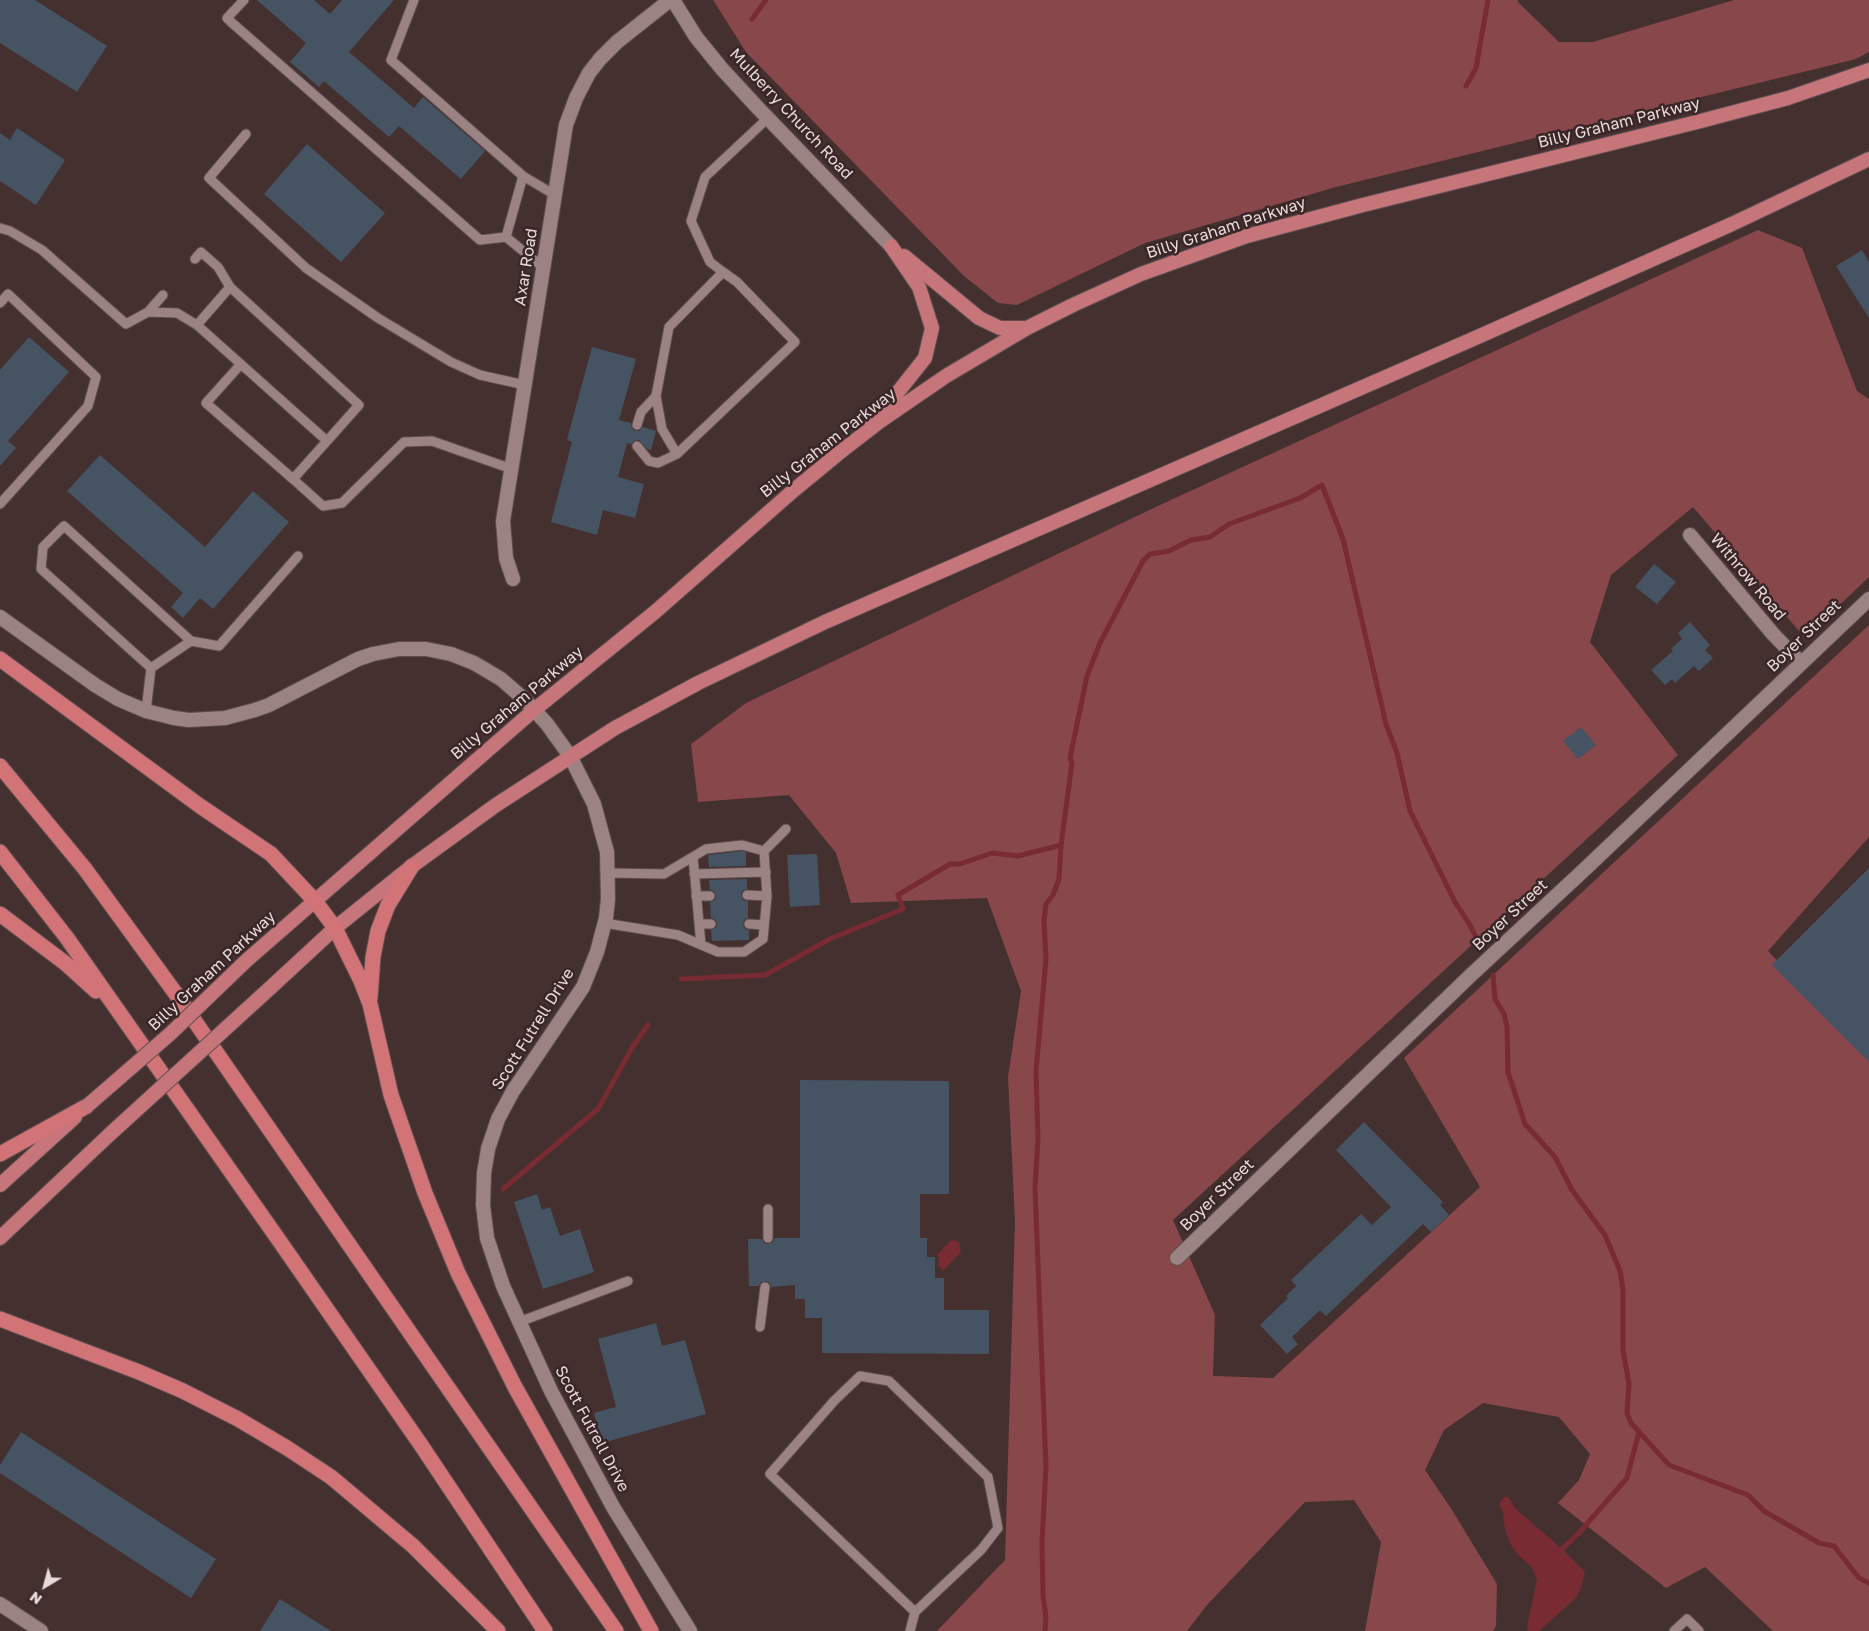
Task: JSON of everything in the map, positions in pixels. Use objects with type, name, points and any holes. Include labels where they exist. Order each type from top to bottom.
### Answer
[{"type":"highway","name":"Billy Graham Parkway","points":[[0,1185],[170,1034],[247,960],[534,710],[655,612],[839,453],[879,422],[946,376],[1027,328],[1073,304],[1141,274],[1247,236],[1788,98],[1869,70]]},
{"type":"highway","points":[[0,1238],[109,1135],[335,928],[412,866],[496,805],[615,728],[689,687],[748,658],[1732,224],[1869,159]]},
{"type":"highway","points":[[891,246],[979,318],[1000,328],[1027,328]]},
{"type":"highway","points":[[839,453],[898,392],[925,358],[932,328],[919,287],[891,246]]},
{"type":"highway","points":[[0,659],[200,806],[271,854],[315,901],[335,928],[358,974],[370,1004],[391,1095],[425,1193],[458,1273],[515,1388],[651,1631]]},
{"type":"highway","points":[[0,766],[84,869],[158,970],[616,1631]]},
{"type":"highway","points":[[0,852],[67,938],[415,1437],[545,1631]]},
{"type":"highway","points":[[370,1004],[373,956],[378,930],[388,905],[412,866]]},
{"type":"highway","points":[[0,914],[64,963],[118,1011]]},
{"type":"highway","points":[[0,1154],[87,1106]]},
{"type":"highway","points":[[0,1318],[183,1391],[238,1419],[287,1448],[331,1477],[406,1540],[469,1600],[498,1631]]},
{"type":"street","name":"Mulberry Church Road","points":[[672,0],[707,49],[768,118],[891,246]]},
{"type":"street","name":"Axar Road","points":[[513,579],[506,558],[503,521],[566,125],[576,98],[589,73],[600,59],[618,42],[672,0]]},
{"type":"street","name":"Withrow Road","points":[[1690,534],[1773,634],[1801,663]]},
{"type":"street","name":"Boyer Street","points":[[1177,1258],[1450,995],[1592,863],[1869,599]]},
{"type":"street","name":"Scott Futrell Drive","points":[[0,617],[95,685],[118,699],[146,711],[189,720],[225,718],[269,705],[373,654],[399,649],[426,649],[451,654],[474,663],[501,679],[524,699],[547,724],[570,756],[586,787],[600,821],[607,852],[609,874],[608,899],[604,923],[597,952],[583,987],[513,1091],[498,1120],[488,1149],[484,1173],[483,1205],[488,1238],[503,1286],[551,1391],[604,1490],[690,1631]]},
{"type":"street","points":[[0,1604],[41,1631]]},
{"type":"lane","points":[[244,0],[227,18],[231,22],[480,240],[506,237],[544,268]]},
{"type":"lane","points":[[414,0],[391,60],[523,176],[555,196]]},
{"type":"lane","points":[[636,446],[648,461],[658,463],[677,454],[795,342],[737,282],[710,262],[691,221],[705,177],[768,118]]},
{"type":"lane","points":[[246,134],[209,178],[306,268],[378,318],[450,362],[480,375],[525,385]]},
{"type":"lane","points":[[506,237],[523,176]]},
{"type":"lane","points":[[0,228],[10,231],[42,250],[126,324],[148,312],[163,294]]},
{"type":"lane","points":[[195,259],[201,252],[218,267],[230,287],[359,405],[293,479]]},
{"type":"lane","points":[[677,454],[662,429],[656,396],[668,327],[723,272]]},
{"type":"lane","points":[[197,325],[230,287]]},
{"type":"lane","points":[[0,303],[8,294],[96,377],[88,406],[0,504]]},
{"type":"lane","points":[[148,312],[177,313],[197,325],[327,440]]},
{"type":"lane","points":[[241,364],[206,403],[323,506],[342,502],[404,442],[432,441],[512,469]]},
{"type":"lane","points":[[637,425],[641,412],[656,396]]},
{"type":"lane","points":[[151,668],[41,568],[43,546],[64,526],[191,641],[219,646],[298,556]]},
{"type":"lane","points":[[146,711],[151,668],[191,641]]},
{"type":"lane","points":[[764,851],[786,829]]},
{"type":"lane","points":[[609,874],[664,874],[706,849],[742,845],[764,851]]},
{"type":"lane","points":[[604,923],[678,935],[718,952],[744,952],[763,939],[767,896],[764,851]]},
{"type":"lane","points":[[693,857],[701,945]]},
{"type":"lane","points":[[694,874],[766,872]]},
{"type":"lane","points":[[696,896],[710,896]]},
{"type":"lane","points":[[747,896],[767,896]]},
{"type":"lane","points":[[699,924],[711,924]]},
{"type":"lane","points":[[749,924],[764,924]]},
{"type":"lane","points":[[768,1209],[768,1238]]},
{"type":"lane","points":[[519,1322],[628,1281]]},
{"type":"lane","points":[[760,1327],[765,1287]]},
{"type":"lane","points":[[910,1631],[915,1612],[982,1550],[998,1528],[988,1477],[889,1381],[860,1376],[834,1401],[770,1474],[915,1612]]},
{"type":"lane","points":[[1674,1631],[1687,1619],[1699,1631]]},
{"type":"shaded area","points":[[713,0],[1518,0],[1559,42],[1593,42],[1734,0],[1869,0],[1869,52],[1856,59],[1336,187],[1145,243],[1017,305],[998,303],[964,276],[746,52]]},
{"type":"shaded area","points":[[1758,230],[1802,248],[1857,391],[1869,399],[1869,577],[1805,638],[1693,507],[1611,575],[1590,642],[1678,755],[1173,1220],[1215,1315],[1213,1376],[1273,1378],[1480,1187],[1404,1058],[1869,625],[1869,837],[1768,951],[1869,1057],[1869,1631],[1773,1631],[1705,1567],[1666,1588],[1558,1503],[1579,1480],[1590,1454],[1559,1417],[1483,1403],[1444,1430],[1425,1470],[1497,1584],[1496,1626],[1493,1631],[1365,1631],[1381,1542],[1354,1500],[1305,1502],[1207,1605],[1187,1631],[937,1631],[1005,1560],[1015,1221],[1008,1077],[1021,991],[987,898],[851,903],[836,853],[789,795],[698,802],[691,744],[746,703],[1160,505]]},
{"type":"shaded area","points":[[955,1240],[959,1243],[961,1252],[943,1271],[939,1266],[938,1254],[950,1241]]},
{"type":"shaded area","points":[[1504,1497],[1508,1497],[1515,1508],[1585,1572],[1576,1598],[1539,1631],[1528,1631],[1527,1627],[1537,1579],[1531,1566],[1518,1555],[1511,1545],[1505,1530],[1503,1512],[1499,1504]]},
{"type":"building","points":[[0,0],[35,0],[107,46],[77,92],[0,43]]},
{"type":"building","points":[[257,0],[314,0],[330,14],[342,0],[394,0],[349,52],[414,108],[423,97],[485,151],[461,179],[399,126],[389,137],[324,81],[319,87],[290,62],[306,43]]},
{"type":"building","points":[[17,128],[65,160],[36,205],[0,181],[0,133],[10,140]]},
{"type":"building","points":[[307,144],[385,213],[341,262],[264,194]]},
{"type":"building","points":[[1862,250],[1869,262],[1869,318],[1836,266]]},
{"type":"building","points":[[29,337],[69,372],[8,441],[16,448],[0,466],[0,370]]},
{"type":"building","points":[[592,347],[636,359],[619,420],[631,423],[631,427],[635,431],[639,431],[643,427],[656,431],[651,450],[647,449],[639,440],[631,444],[627,443],[618,477],[644,484],[635,518],[603,510],[597,535],[551,522],[572,442],[567,440]]},
{"type":"building","points":[[100,455],[205,547],[253,491],[289,522],[213,609],[200,598],[183,618],[171,607],[183,593],[67,491]]},
{"type":"building","points":[[1654,564],[1676,582],[1657,604],[1635,587]]},
{"type":"building","points":[[1690,622],[1710,645],[1705,650],[1713,658],[1699,671],[1694,666],[1675,683],[1672,679],[1665,685],[1651,670],[1673,651],[1671,649],[1682,639],[1678,633]]},
{"type":"building","points":[[1581,727],[1596,745],[1578,759],[1563,741]]},
{"type":"building","points":[[746,852],[746,866],[709,867],[708,855]]},
{"type":"building","points":[[817,854],[820,905],[790,907],[787,855]]},
{"type":"building","points":[[1869,868],[1869,1062],[1772,965]]},
{"type":"building","points":[[747,879],[747,889],[742,891],[741,895],[743,900],[748,901],[748,918],[744,920],[743,924],[745,929],[749,930],[749,940],[712,941],[711,930],[716,928],[717,924],[715,919],[711,918],[710,902],[715,900],[716,896],[714,891],[710,890],[709,880]]},
{"type":"building","points":[[800,1080],[949,1081],[949,1194],[920,1194],[920,1238],[927,1238],[927,1257],[935,1257],[935,1278],[944,1278],[944,1310],[989,1310],[989,1354],[822,1353],[822,1318],[805,1318],[805,1299],[795,1299],[795,1285],[771,1287],[769,1282],[765,1281],[760,1283],[759,1286],[749,1286],[748,1239],[762,1239],[764,1243],[768,1244],[773,1242],[774,1238],[800,1238]]},
{"type":"building","points":[[1364,1122],[1443,1202],[1440,1205],[1449,1215],[1431,1232],[1423,1224],[1326,1316],[1320,1310],[1292,1337],[1298,1344],[1287,1354],[1260,1325],[1288,1298],[1286,1296],[1296,1286],[1291,1280],[1361,1214],[1372,1225],[1391,1207],[1336,1150]]},
{"type":"building","points":[[537,1194],[542,1210],[550,1207],[560,1236],[580,1229],[594,1272],[543,1289],[514,1202]]},
{"type":"building","points":[[656,1323],[662,1346],[685,1340],[706,1414],[602,1443],[594,1413],[616,1407],[598,1339]]},
{"type":"building","points":[[21,1432],[216,1559],[191,1598],[0,1473],[0,1465]]},
{"type":"building","points":[[280,1599],[331,1631],[260,1631]]},
{"type":"waterway","points":[[752,19],[766,0]]},
{"type":"waterway","points":[[1466,86],[1476,68],[1488,0]]},
{"type":"waterway","points":[[1045,1631],[1042,1542],[1046,1467],[1035,1188],[1038,1139],[1036,1071],[1046,959],[1044,921],[1046,904],[1053,895],[1059,879],[1061,845],[1072,763],[1070,758],[1087,676],[1100,643],[1143,561],[1150,554],[1169,551],[1191,540],[1210,537],[1229,524],[1300,498],[1322,485],[1343,539],[1386,724],[1397,753],[1410,811],[1455,902],[1470,925],[1481,948]]},
{"type":"waterway","points":[[681,979],[765,975],[830,939],[903,909],[898,895],[950,864],[960,864],[992,853],[1018,856],[1061,845]]},
{"type":"waterway","points":[[1493,975],[1495,999],[1504,1014],[1507,1027],[1508,1072],[1525,1124],[1555,1157],[1572,1190],[1605,1235],[1620,1271],[1623,1289],[1623,1350],[1629,1384],[1627,1413],[1631,1423],[1669,1465],[1748,1495],[1764,1511],[1819,1543],[1834,1546],[1859,1578],[1869,1583]]},
{"type":"waterway","points":[[503,1189],[598,1109],[633,1046],[648,1025]]},
{"type":"waterway","points":[[1560,1554],[1562,1549],[1578,1534],[1627,1478],[1639,1432]]}]
